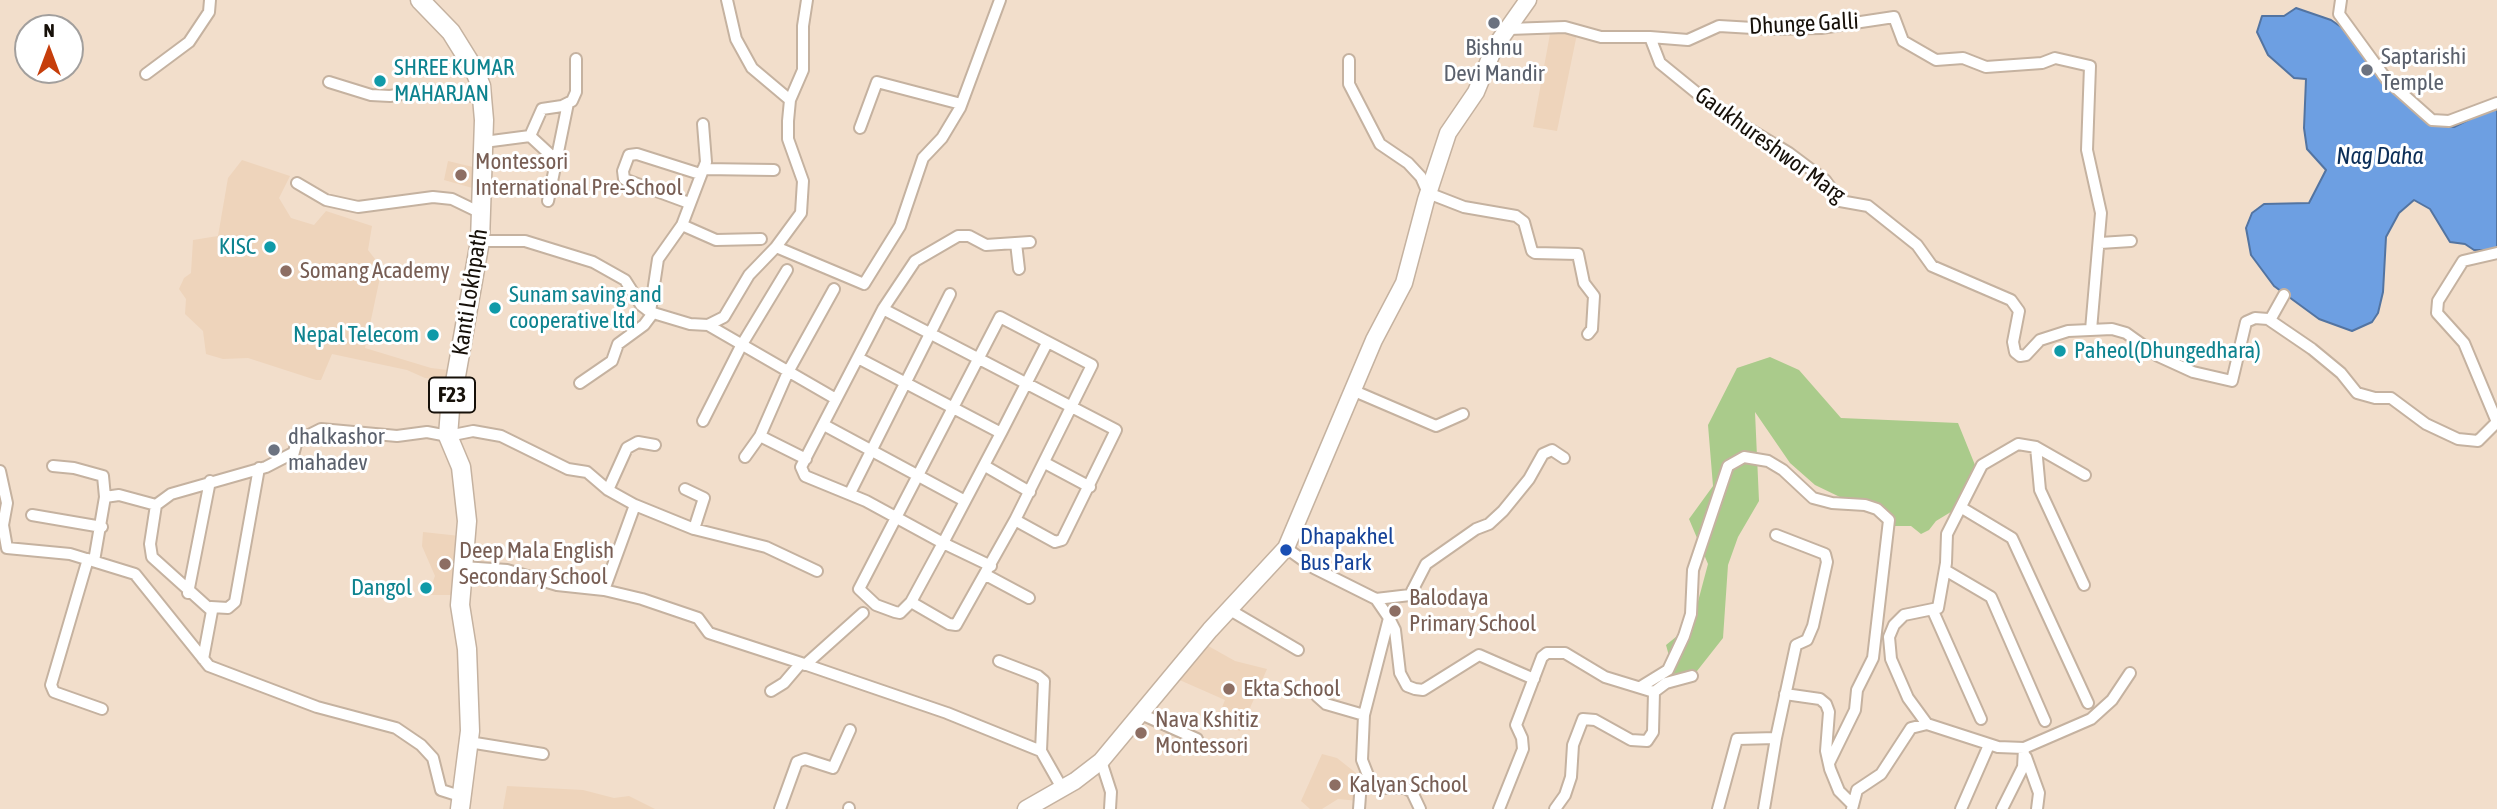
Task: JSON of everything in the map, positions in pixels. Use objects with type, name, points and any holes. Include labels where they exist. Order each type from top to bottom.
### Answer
[{"type":"main road","name":"Kanti Lokhpath","points":[[420,0],[451,32],[474,69],[482,97],[483,214],[448,436],[461,467],[466,499],[460,605],[470,703],[460,803]]},
{"type":"main road","points":[[1026,809],[1101,761],[1286,548],[1353,390],[1404,283],[1428,193],[1448,133],[1476,92],[1494,48],[1528,0]]},
{"type":"street","points":[[146,74],[189,42],[209,12],[209,0]]},
{"type":"street","points":[[727,0],[736,38],[752,68],[790,100]]},
{"type":"street","points":[[708,325],[724,317],[749,275],[776,247],[801,213],[803,181],[788,139],[790,100],[803,70],[807,0]]},
{"type":"street","points":[[776,247],[864,284],[900,226],[923,158],[942,138],[961,104],[1000,0]]},
{"type":"street","points":[[2341,0],[2339,14],[2386,80],[2432,120],[2449,121],[2497,103]]},
{"type":"street","name":"Dhunge Galli","points":[[1650,37],[1688,40],[1718,26],[1770,29],[1821,27],[1894,17],[1903,41],[1936,60],[1963,58],[1986,67],[2042,63],[2054,58],[2090,66],[2087,150],[2102,213],[2091,330]]},
{"type":"street","points":[[1509,29],[1565,27],[1601,37],[1650,37]]},
{"type":"street","name":"Gaukhureshwor Marg","points":[[1650,37],[1660,63],[1718,111],[1789,153],[1825,180],[1840,201],[1868,206],[1917,245],[1932,266],[2011,300],[2019,311],[2014,342],[2015,352],[2020,356],[2026,355],[2040,340],[2068,331],[2091,330]]},
{"type":"street","points":[[548,201],[568,103],[576,92],[576,59]]},
{"type":"street","points":[[1349,60],[1349,84],[1380,144],[1408,163],[1421,177],[1428,193],[1464,207],[1516,216],[1524,222],[1532,251],[1535,253],[1578,254],[1584,283],[1594,296],[1592,329],[1588,334]]},
{"type":"street","points":[[329,82],[371,95],[390,96],[427,90],[482,97]]},
{"type":"street","points":[[860,128],[877,82],[961,104]]},
{"type":"street","points":[[530,136],[542,109],[568,103]]},
{"type":"street","points":[[580,383],[612,360],[618,344],[644,325],[652,312],[658,259],[682,225],[706,162],[703,124]]},
{"type":"street","points":[[484,142],[530,136]]},
{"type":"street","points":[[530,136],[556,160]]},
{"type":"street","points":[[689,202],[624,179],[623,171],[629,155],[637,154],[702,172],[774,170]]},
{"type":"street","points":[[297,183],[326,200],[358,206],[433,197],[452,198],[483,214]]},
{"type":"street","points":[[682,225],[716,240],[761,239]]},
{"type":"street","points":[[1029,598],[943,543],[850,493],[805,476],[801,471],[883,309],[915,261],[947,241],[965,234],[986,245],[1030,242]]},
{"type":"street","points":[[480,241],[524,241],[593,262],[625,280],[641,305],[652,312],[690,324],[708,325],[836,399]]},
{"type":"street","points":[[2100,243],[2131,241]]},
{"type":"street","points":[[1016,243],[1019,269]]},
{"type":"street","points":[[2091,330],[2112,329],[2126,333],[2158,356],[2203,376],[2232,381],[2246,322],[2255,317],[2270,320],[2322,357],[2341,373],[2357,393],[2375,398],[2391,398],[2426,424],[2458,439],[2478,441],[2497,422],[2464,342],[2437,313],[2438,301],[2463,261],[2497,253]]},
{"type":"street","points":[[703,421],[741,346],[786,270]]},
{"type":"street","points":[[745,457],[760,436],[788,372],[834,289]]},
{"type":"street","points":[[850,493],[950,294]]},
{"type":"street","points":[[2270,320],[2284,295]]},
{"type":"street","points":[[883,309],[1116,430],[1090,487],[1059,542],[1015,520]]},
{"type":"street","points":[[911,602],[949,624],[956,625],[1030,492],[1092,365],[1000,317],[859,589],[876,606],[895,612],[900,612],[911,602],[985,466],[1047,343]]},
{"type":"street","points":[[860,359],[1001,433]]},
{"type":"street","points":[[1353,390],[1436,426],[1463,414]]},
{"type":"street","points":[[824,425],[965,501]]},
{"type":"street","points":[[259,468],[235,602],[228,608],[211,607],[188,593],[152,557],[150,544],[156,505],[171,494],[293,456],[297,442],[321,429],[397,436],[427,432],[448,436],[473,431],[500,436],[568,469],[587,472],[608,490],[635,505],[694,529],[766,547],[817,571]]},
{"type":"street","points":[[760,436],[806,458]]},
{"type":"street","points":[[608,490],[627,448],[638,442],[655,445]]},
{"type":"street","points":[[1927,724],[1908,698],[1891,659],[1889,637],[1894,625],[1904,615],[1938,608],[1945,570],[1947,534],[1982,465],[2018,444],[2036,447],[2085,475]]},
{"type":"street","points":[[2036,447],[2040,490],[2084,585]]},
{"type":"street","points":[[1376,599],[1410,594],[1426,564],[1476,528],[1489,524],[1503,510],[1529,479],[1542,454],[1552,450],[1564,458]]},
{"type":"street","points":[[1642,686],[1668,670],[1684,636],[1691,614],[1693,570],[1728,466],[1744,457],[1768,461],[1783,470],[1813,498],[1832,503],[1865,505],[1877,509],[1889,520],[1873,658],[1857,690],[1855,710],[1829,763]]},
{"type":"street","points":[[1045,463],[1090,487]]},
{"type":"street","points":[[53,466],[74,468],[103,476],[105,497],[102,527],[51,685],[54,692],[102,709]]},
{"type":"street","points":[[985,466],[1030,492]]},
{"type":"street","points":[[0,471],[7,503],[3,526],[7,548],[70,554],[135,574],[203,659],[225,674],[317,707],[396,728],[421,745],[433,758],[442,790],[460,803]]},
{"type":"street","points":[[188,593],[210,481]]},
{"type":"street","points":[[685,489],[704,498],[694,529]]},
{"type":"street","points":[[105,497],[118,495],[156,505]]},
{"type":"street","points":[[604,590],[635,505]]},
{"type":"street","points":[[1962,508],[2012,538],[2088,703]]},
{"type":"street","points":[[32,515],[102,527]]},
{"type":"street","points":[[1764,809],[1796,645],[1807,640],[1813,626],[1827,562],[1825,554],[1776,535]]},
{"type":"street","points":[[1286,548],[1314,568],[1376,599],[1395,630],[1400,673],[1407,686],[1423,690],[1479,655],[1534,679]]},
{"type":"street","points":[[463,567],[507,570],[557,584],[604,590],[679,610],[698,618],[709,633],[947,713],[1041,751]]},
{"type":"street","points":[[1945,570],[1991,597],[2045,721]]},
{"type":"street","points":[[203,659],[211,607]]},
{"type":"street","points":[[1230,610],[1298,650]]},
{"type":"street","points":[[1933,611],[1981,719]]},
{"type":"street","points":[[771,691],[785,682],[863,613]]},
{"type":"street","points":[[1389,618],[1364,715],[1362,760],[1367,777],[1379,788],[1405,788],[1412,792],[1420,809]]},
{"type":"street","points":[[1499,809],[1523,749],[1522,738],[1516,725],[1542,657],[1553,652],[1565,653],[1594,672],[1617,682],[1654,691]]},
{"type":"street","points":[[999,661],[1038,676],[1044,681],[1041,751],[1062,788]]},
{"type":"street","points":[[1852,807],[1857,790],[1881,774],[1912,728],[1927,724],[1989,745],[2025,753],[2091,719],[2112,700],[2116,690],[2130,673]]},
{"type":"street","points":[[1654,691],[1666,683],[1692,676]]},
{"type":"street","points":[[1555,809],[1565,795],[1573,744],[1583,719],[1595,720],[1631,740],[1647,741],[1651,739],[1653,732],[1654,691]]},
{"type":"street","points":[[1785,694],[1820,699],[1826,704],[1829,763],[1836,786],[1852,807]]},
{"type":"street","points":[[1317,696],[1326,704],[1364,715]]},
{"type":"street","points":[[1141,713],[1197,739]]},
{"type":"street","points":[[780,809],[797,762],[805,759],[833,768],[849,730]]},
{"type":"street","points":[[1718,809],[1737,739],[1776,738]]},
{"type":"street","points":[[468,742],[543,754]]},
{"type":"street","points":[[1961,809],[1989,745]]},
{"type":"street","points":[[2002,809],[2025,753]]},
{"type":"street","points":[[2025,753],[2039,793],[2037,809]]},
{"type":"street","points":[[1101,761],[1111,792],[1110,809]]},
{"type":"street","points":[[1359,809],[1361,782],[1367,777]]},
{"type":"shaded area","points":[[1558,30],[1577,34],[1557,131],[1533,127],[1550,34]]},
{"type":"shaded area","name":"Somang Academy","points":[[242,160],[290,176],[279,198],[291,218],[314,225],[326,211],[372,226],[368,250],[382,268],[365,348],[431,368],[448,370],[447,380],[425,378],[407,370],[332,354],[321,380],[316,380],[248,358],[223,359],[206,354],[203,331],[185,314],[186,299],[179,289],[184,278],[191,273],[193,240],[218,236],[228,178]]},
{"type":"shaded area","name":"Montessori International Pre-School","points":[[448,161],[477,168],[476,189],[444,180]]},
{"type":"shaded area","name":"Deep Mala English Secondary School","points":[[423,532],[460,536],[456,595],[428,595],[435,576],[422,546]]},
{"type":"shaded area","name":"Ekta School","points":[[1203,643],[1235,661],[1267,669],[1240,731],[1216,722],[1225,700],[1175,678]]},
{"type":"shaded area","name":"Kalyan School","points":[[1322,754],[1337,758],[1361,777],[1359,801],[1338,799],[1322,809],[1310,809],[1301,801]]},
{"type":"shaded area","points":[[507,786],[583,790],[614,798],[629,796],[655,809],[503,809]]},
{"type":"green space","points":[[1770,357],[1799,370],[1841,418],[1958,423],[1975,465],[1959,507],[1921,534],[1911,526],[1889,526],[1871,512],[1815,485],[1790,463],[1755,412],[1759,501],[1738,537],[1728,565],[1723,638],[1697,671],[1674,674],[1666,645],[1692,624],[1708,564],[1689,519],[1713,486],[1708,425],[1737,368]]},
{"type":"water","name":"Nag Daha","points":[[2296,8],[2331,20],[2347,31],[2384,85],[2434,125],[2454,127],[2497,106],[2497,250],[2474,250],[2465,244],[2450,242],[2430,209],[2414,200],[2399,213],[2386,237],[2383,292],[2378,313],[2372,322],[2352,331],[2319,319],[2274,286],[2251,255],[2246,228],[2252,213],[2264,204],[2309,203],[2326,170],[2307,149],[2304,128],[2306,79],[2294,78],[2268,55],[2257,32],[2262,16],[2284,16]]},
{"type":"place","name":"Bishnu Devi Mandir","points":[[1494,23]]},
{"type":"place","name":"Saptarishi Temple","points":[[2367,70]]},
{"type":"place","name":"SHREE KUMAR MAHARJAN","points":[[380,81]]},
{"type":"place","name":"Montessori International Pre-School","points":[[461,175]]},
{"type":"place","name":"KISC","points":[[270,247]]},
{"type":"place","name":"Somang Academy","points":[[286,271]]},
{"type":"place","name":"Sunam saving and cooperative ltd","points":[[495,308]]},
{"type":"place","name":"Nepal Telecom","points":[[433,335]]},
{"type":"place","name":"Paheol(Dhungedhara)","points":[[2060,351]]},
{"type":"place","name":"dhalkashor mahadev","points":[[274,450]]},
{"type":"place","name":"Dhapakhel Bus Park","points":[[1286,550]]},
{"type":"place","name":"Deep Mala English Secondary School","points":[[445,564]]},
{"type":"place","name":"Dangol","points":[[426,588]]},
{"type":"place","name":"Balodaya Primary School","points":[[1395,611]]},
{"type":"place","name":"Ekta School","points":[[1229,689]]},
{"type":"place","name":"Nava Kshitiz Montessori","points":[[1141,733]]},
{"type":"place","name":"Kalyan School","points":[[1335,785]]}]
